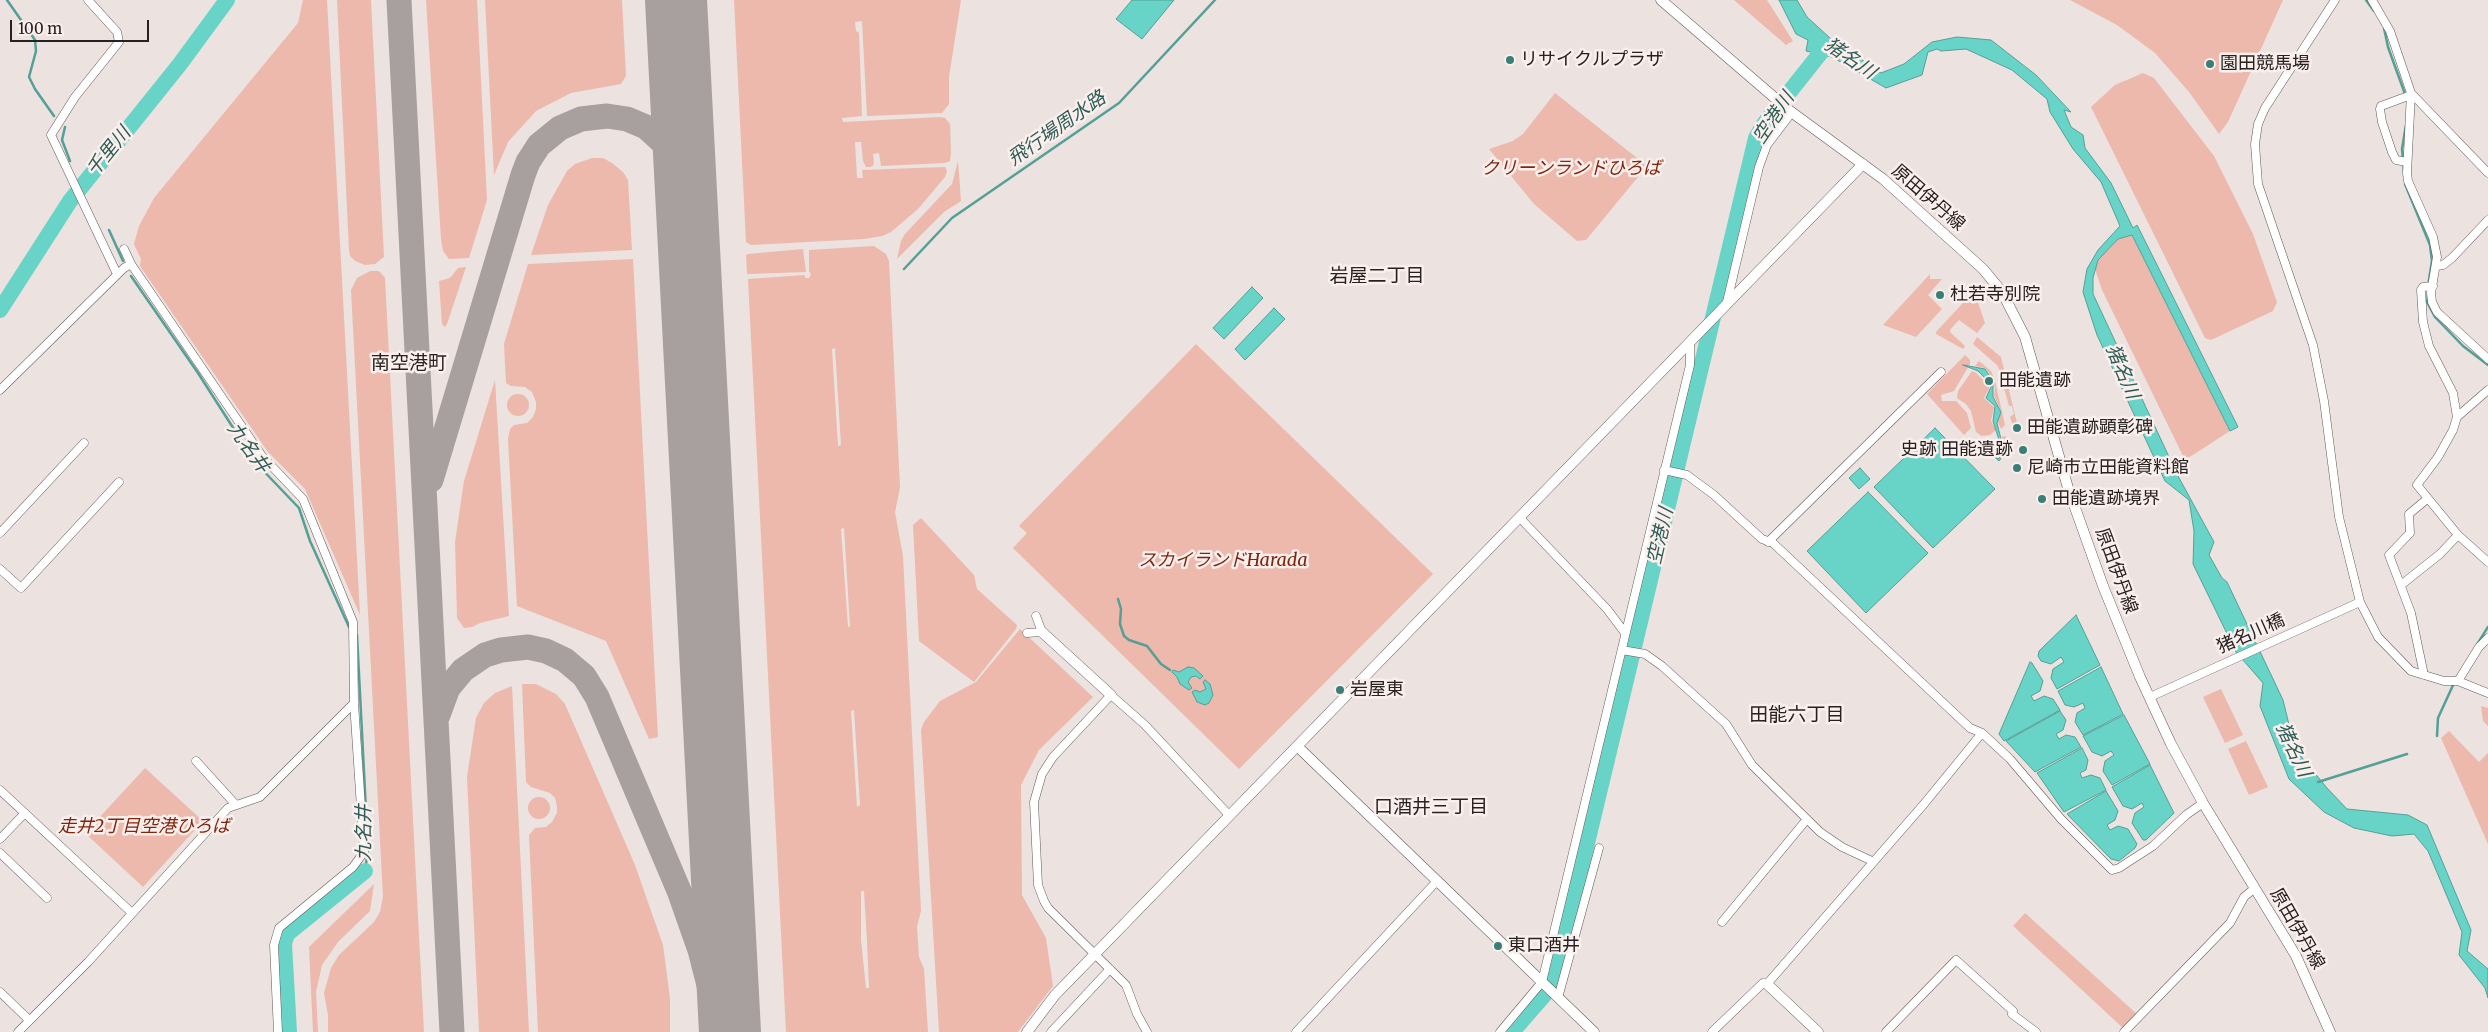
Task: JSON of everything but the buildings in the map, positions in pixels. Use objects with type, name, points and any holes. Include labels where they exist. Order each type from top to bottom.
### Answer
[{"type":"street","points":[[88,0],[117,32],[119,42],[75,97],[51,135],[70,176],[91,214],[114,270],[118,274]]},
{"type":"street","name":"原田伊丹線","points":[[1661,0],[1791,112],[1863,164],[1937,226],[1983,269],[2011,308],[2025,337],[2055,446],[2100,577],[2150,697],[2203,803],[2296,956],[2330,1032]]},
{"type":"street","points":[[2335,0],[2265,108],[2258,124],[2255,144],[2258,184],[2313,344],[2324,401],[2339,518],[2360,602],[2378,637],[2411,671],[2444,681],[2458,681],[2488,693]]},
{"type":"street","points":[[2372,0],[2390,31],[2411,94],[2407,162],[2408,181],[2433,237],[2437,266],[2432,286],[2432,302],[2437,312],[2488,359]]},
{"type":"street","points":[[2407,162],[2396,160],[2384,130],[2380,109],[2381,106],[2411,94]]},
{"type":"street","points":[[2411,94],[2488,173]]},
{"type":"street","points":[[1726,304],[1759,167],[1767,144],[1791,112]]},
{"type":"street","points":[[1027,1032],[1056,996],[1094,955],[1863,164]]},
{"type":"street","points":[[2437,266],[2443,265],[2452,258],[2488,220]]},
{"type":"street","points":[[124,249],[131,264],[262,456],[303,499],[353,622],[354,703],[364,852],[353,867],[279,928],[274,945],[278,1032]]},
{"type":"street","points":[[0,390],[118,274],[131,264]]},
{"type":"street","points":[[2432,286],[2423,286],[2421,290],[2423,322],[2429,346],[2453,393],[2457,417],[2453,430],[2438,457],[2417,485],[2458,535],[2488,562]]},
{"type":"street","points":[[1500,1032],[1544,984],[1624,651],[1625,633],[1666,470],[1690,364],[1693,339]]},
{"type":"street","points":[[1768,542],[1941,372]]},
{"type":"street","points":[[2457,417],[2487,394]]},
{"type":"street","points":[[0,534],[84,444]]},
{"type":"street","points":[[1666,470],[1684,474],[1714,495],[1768,542],[1970,728],[1982,733],[2010,759],[2060,819],[2112,870],[2119,868],[2153,846],[2186,815],[2203,803]]},
{"type":"street","points":[[0,569],[21,588],[119,482]]},
{"type":"street","points":[[2424,675],[2411,614],[2389,555],[2410,533],[2409,514],[2427,499]]},
{"type":"street","points":[[1519,517],[1607,610],[1625,633]]},
{"type":"street","points":[[2401,585],[2440,554],[2458,535]]},
{"type":"street","name":"猪名川橋","points":[[2150,697],[2360,602]]},
{"type":"street","points":[[1036,616],[1042,632],[1145,725],[1229,815]]},
{"type":"street","points":[[1027,633],[1042,632]]},
{"type":"street","points":[[2458,681],[2479,647],[2487,640]]},
{"type":"street","points":[[1624,651],[1645,654],[1662,666],[1726,724],[1752,765],[1807,819],[1842,847],[1872,861]]},
{"type":"street","points":[[1111,695],[1049,762],[1042,774],[1034,802],[1038,885],[1048,908],[1126,985],[1136,1014],[1147,1032]]},
{"type":"street","points":[[18,1032],[88,962],[228,808],[260,797],[354,703]]},
{"type":"street","points":[[1712,1032],[1763,983],[1767,984],[1872,861],[1924,804],[1982,733]]},
{"type":"street","points":[[1297,746],[1594,1032]]},
{"type":"street","points":[[196,761],[236,805]]},
{"type":"street","points":[[0,790],[132,913]]},
{"type":"street","points":[[0,839],[25,813]]},
{"type":"street","points":[[1722,922],[1807,819]]},
{"type":"street","points":[[1556,996],[1598,848]]},
{"type":"street","points":[[0,854],[47,898]]},
{"type":"street","points":[[1296,1032],[1437,881]]},
{"type":"street","points":[[2124,1032],[2230,924],[2244,897],[2255,888]]},
{"type":"street","points":[[1886,1032],[1956,960],[2013,1011],[2012,1014],[2036,1032]]},
{"type":"street","points":[[1050,1032],[1110,969]]},
{"type":"street","points":[[1767,984],[1818,1032]]},
{"type":"street","points":[[0,992],[29,1020]]},
{"type":"green space","points":[[303,0],[327,0],[360,615],[305,489],[268,452],[140,266],[141,259],[134,244],[139,226],[154,198],[298,23]]},
{"type":"green space","points":[[337,0],[371,0],[384,257],[375,264],[365,265],[355,261],[350,256],[349,250]]},
{"type":"green space","points":[[426,0],[477,0],[487,200],[469,258],[449,259],[443,251],[441,239]]},
{"type":"green space","points":[[485,0],[622,0],[626,76],[621,84],[571,93],[536,111],[508,142],[494,175]]},
{"type":"green space","points":[[734,0],[961,0],[949,77],[949,104],[942,113],[867,116],[862,21],[855,22],[856,31],[859,33],[862,116],[842,118],[843,122],[940,117],[945,118],[950,124],[950,161],[945,163],[881,166],[879,153],[873,154],[874,164],[871,167],[866,167],[863,161],[861,142],[855,142],[857,178],[863,178],[862,170],[945,167],[947,171],[945,177],[918,209],[891,232],[882,236],[864,239],[751,245],[746,242]]},
{"type":"green space","points":[[1734,0],[1767,0],[1793,41],[1786,45]]},
{"type":"green space","name":"園田競馬場","points":[[2070,0],[2283,0],[2228,122],[2219,134],[2189,92],[2155,53],[2117,25]]},
{"type":"green space","points":[[2143,73],[2154,78],[2214,156],[2253,234],[2277,302],[2273,311],[2211,340],[2205,338],[2091,107],[2115,85]]},
{"type":"green space","name":"クリーンランドひろば","points":[[1555,93],[1647,166],[1586,240],[1577,241],[1534,204],[1489,149],[1513,141],[1523,134]]},
{"type":"green space","points":[[592,158],[603,158],[612,163],[623,172],[628,180],[632,250],[531,255],[548,205],[567,171],[575,164]]},
{"type":"green space","points":[[958,161],[961,201],[944,212],[897,259],[901,241],[905,234],[952,184]]},
{"type":"green space","points":[[2132,235],[2230,431],[2185,460],[2102,290],[2095,269],[2098,260],[2118,239]]},
{"type":"green space","points":[[874,246],[886,254],[889,261],[900,488],[895,512],[903,556],[921,911],[917,927],[919,957],[924,969],[928,1032],[786,1032],[748,279],[805,275],[805,278],[809,278],[811,274],[809,271],[809,250]],"holes":[[[835,348],[841,445],[838,446],[832,349]],[[844,528],[850,626],[848,627],[841,529]],[[854,710],[860,805],[857,807],[851,711]],[[861,891],[864,891],[869,988],[866,988],[861,940]]]},
{"type":"green space","points":[[803,249],[806,272],[747,274],[746,255],[748,254]]},
{"type":"green space","points":[[633,259],[658,737],[649,739],[606,641],[517,606],[508,439],[510,429],[514,425],[527,423],[533,417],[536,402],[532,392],[525,387],[511,386],[506,383],[504,344],[528,264]]},
{"type":"green space","points":[[466,267],[445,327],[442,324],[439,281],[450,278],[458,268]]},
{"type":"green space","points":[[370,271],[379,271],[385,278],[424,1032],[328,1032],[328,1015],[324,993],[331,968],[339,955],[374,922],[380,912],[383,897],[351,290],[357,278]]},
{"type":"green space","points":[[1930,274],[1930,279],[1942,279],[1928,295],[1942,309],[1916,337],[1883,325]]},
{"type":"green space","points":[[1974,291],[1985,323],[1977,333],[1959,320],[1950,330],[1965,346],[1963,349],[1936,334],[1936,332]]},
{"type":"green space","points":[[1977,337],[2001,357],[2017,423],[2012,423],[2010,417],[2014,414],[2012,406],[2009,406],[1998,366],[1973,344]]},
{"type":"green space","name":"スカイランドHarada","points":[[1196,344],[1433,574],[1239,769],[1013,548],[1027,533],[1019,526]]},
{"type":"green space","points":[[1965,355],[1970,360],[1970,364],[1954,391],[1941,395],[1942,401],[1956,401],[1967,413],[1971,428],[1964,435],[1927,394]]},
{"type":"green space","points":[[1979,361],[1991,371],[1995,381],[2005,425],[2001,429],[1997,420],[2001,411],[1994,396],[1995,388],[1992,377],[1985,368],[1975,366]]},
{"type":"green space","points":[[1972,371],[1989,386],[1984,398],[1994,407],[1991,421],[1996,430],[1990,435],[1981,436],[1976,432],[1971,411],[1966,404],[1957,398],[1958,391]]},
{"type":"green space","points":[[495,380],[509,616],[464,628],[457,618],[455,542],[464,481]]},
{"type":"green space","points":[[518,394],[526,397],[529,405],[526,413],[518,416],[510,413],[507,405],[510,397]]},
{"type":"green space","points":[[2005,436],[2011,441],[2014,450],[2008,451],[2002,443],[2002,437]]},
{"type":"green space","points":[[1996,445],[2000,445],[2004,451],[2000,457],[1996,457],[1992,453],[1992,449]]},
{"type":"green space","points":[[921,518],[974,575],[977,589],[1017,625],[1016,629],[974,682],[919,641],[913,525]]},
{"type":"green space","points":[[1020,629],[1093,697],[1039,750],[1021,785],[1022,895],[1046,938],[1053,986],[1018,1032],[939,1032],[921,730],[924,722],[940,701],[976,682]]},
{"type":"green space","points":[[522,684],[536,684],[556,694],[565,704],[635,865],[663,945],[670,998],[670,1032],[538,1032],[529,835],[535,828],[546,827],[552,822],[557,813],[557,806],[555,798],[550,793],[531,787],[526,782]]},
{"type":"green space","points":[[512,686],[529,1032],[479,1032],[467,777],[476,718],[484,703],[495,693]]},
{"type":"green space","points":[[2221,689],[2243,735],[2225,743],[2203,697]]},
{"type":"green space","points":[[2481,706],[2488,708],[2488,726],[2483,721]]},
{"type":"green space","points":[[2449,731],[2479,762],[2488,753],[2488,844],[2441,738]]},
{"type":"green space","points":[[2246,741],[2268,787],[2249,795],[2228,749]]},
{"type":"green space","name":"走井2丁目空港ひろば","points":[[145,768],[203,821],[143,887],[85,833]]},
{"type":"green space","points":[[539,797],[547,800],[550,808],[547,816],[539,819],[531,816],[528,808],[531,800]]},
{"type":"green space","points":[[374,884],[370,911],[338,942],[322,965],[316,992],[318,1032],[313,1032],[309,947]]},
{"type":"green space","points":[[2025,913],[2138,1015],[2123,1028],[2013,926]]},
{"type":"water","points":[[1132,0],[1174,0],[1142,39],[1116,19]]},
{"type":"water","name":"猪名川","points":[[1779,0],[1797,0],[1807,17],[1830,38],[1881,73],[1904,64],[1932,42],[1957,37],[1991,40],[2036,75],[2071,112],[2064,110],[2071,127],[2083,135],[2085,148],[2111,183],[2133,228],[2137,225],[2238,427],[2230,431],[2132,235],[2118,239],[2098,260],[2093,278],[2093,294],[2178,476],[2214,542],[2209,555],[2222,578],[2227,582],[2283,700],[2295,749],[2347,809],[2408,815],[2427,825],[2471,930],[2467,951],[2488,969],[2488,998],[2485,988],[2459,955],[2462,932],[2428,851],[2414,834],[2392,836],[2354,828],[2324,812],[2289,779],[2260,706],[2263,683],[2236,652],[2193,564],[2194,531],[2189,500],[2165,481],[2097,335],[2083,292],[2087,269],[2098,250],[2120,226],[2101,182],[2073,149],[2050,112],[2047,99],[2012,70],[1966,49],[1941,51],[1937,49],[1928,52],[1922,75],[1886,88],[1832,57],[1806,51],[1808,40],[1796,34]]},
{"type":"water","points":[[1252,287],[1263,298],[1224,339],[1213,328]]},
{"type":"water","points":[[1274,308],[1285,319],[1245,360],[1235,349]]},
{"type":"water","points":[[1963,365],[1985,369],[1993,381],[1993,397],[2001,412],[1997,423],[2002,443],[2007,451],[1999,461],[1988,451],[1999,440],[1993,421],[1995,406],[1986,398],[1991,387],[1978,371]],"holes":[[[1997,444],[2001,444],[2005,452],[1998,459],[1990,452]]]},
{"type":"water","points":[[1935,428],[1995,489],[1933,548],[1874,487]]},
{"type":"water","points":[[1860,468],[1870,479],[1859,489],[1849,478]]},
{"type":"water","points":[[1868,492],[1928,553],[1866,613],[1807,551]]},
{"type":"water","points":[[2076,615],[2100,665],[2057,689],[2051,678],[2053,669],[2064,662],[2061,657],[2051,664],[2041,661],[2038,656],[2039,651]]},
{"type":"water","points":[[2030,662],[2043,681],[2040,691],[2031,696],[2034,701],[2044,696],[2053,699],[2060,710],[2004,741],[1999,734]]},
{"type":"water","points":[[1188,667],[1194,668],[1203,676],[1200,679],[1196,676],[1191,677],[1188,682],[1192,688],[1189,690],[1180,684],[1172,672],[1173,670],[1179,672]]},
{"type":"water","points":[[2101,667],[2123,714],[2083,735],[2075,722],[2077,713],[2085,708],[2083,703],[2074,707],[2065,705],[2058,691]]},
{"type":"water","points":[[1205,680],[1210,684],[1213,695],[1209,703],[1205,705],[1197,702],[1192,692],[1195,690],[1200,692],[1206,689],[1203,682]]},
{"type":"water","points":[[2060,711],[2066,720],[2063,730],[2056,734],[2059,739],[2066,735],[2075,737],[2081,747],[2035,772],[2006,741]]},
{"type":"water","points":[[2124,715],[2150,764],[2112,785],[2103,771],[2105,761],[2114,755],[2111,751],[2102,756],[2092,752],[2083,736]]},
{"type":"water","points":[[2082,748],[2088,760],[2086,770],[2080,773],[2082,778],[2091,775],[2100,778],[2106,790],[2064,812],[2037,773]]},
{"type":"water","points":[[2150,765],[2174,813],[2146,840],[2143,840],[2132,823],[2135,813],[2144,807],[2142,803],[2132,809],[2123,806],[2112,787]]},
{"type":"water","points":[[2106,791],[2118,811],[2115,820],[2107,825],[2110,830],[2118,826],[2128,829],[2137,844],[2135,848],[2119,861],[2111,859],[2067,814]]},
{"type":"waterway","name":"九名井","points":[[7,0],[35,40],[36,51],[29,77],[54,116]]},
{"type":"waterway","name":"千里川","points":[[0,310],[70,201],[180,64],[227,0]]},
{"type":"waterway","name":"飛行場周水路","points":[[904,269],[952,218],[1119,103],[1215,0]]},
{"type":"waterway","points":[[2366,0],[2374,11]]},
{"type":"waterway","points":[[2384,28],[2388,47],[2405,94]]},
{"type":"waterway","name":"空港川","points":[[1512,1032],[1553,985],[1756,138],[1764,124],[1826,46]]},
{"type":"waterway","points":[[2404,171],[2402,149],[2406,125]]},
{"type":"waterway","name":"九名井","points":[[65,127],[62,140],[70,161]]},
{"type":"waterway","points":[[2405,184],[2430,245],[2432,261],[2428,286]]},
{"type":"waterway","name":"九名井","points":[[109,230],[123,261]]},
{"type":"waterway","name":"九名井","points":[[131,276],[198,373],[255,462],[299,508],[310,541],[349,627]]},
{"type":"waterway","points":[[2428,294],[2427,302],[2435,317],[2463,346],[2488,365]]},
{"type":"waterway","points":[[1118,599],[1121,609],[1120,624],[1124,636],[1129,640],[1147,646],[1161,664],[1170,670]]},
{"type":"waterway","points":[[2478,643],[2488,627]]},
{"type":"waterway","name":"九名井","points":[[357,635],[368,850],[365,871]]},
{"type":"waterway","points":[[2437,736],[2438,718],[2454,683]]},
{"type":"waterway","points":[[2318,782],[2407,754]]},
{"type":"waterway","name":"九名井","points":[[289,1032],[284,944],[287,934],[365,871]]},
{"type":"taxiway","points":[[399,0],[452,1032]]},
{"type":"taxiway","points":[[431,480],[523,175],[528,162],[539,145],[560,128],[581,119],[607,116],[627,119],[646,127],[668,147],[682,174],[686,193]]},
{"type":"taxiway","points":[[438,715],[448,688],[463,670],[485,655],[501,650],[528,647],[546,651],[565,660],[584,676],[597,697],[680,893],[700,950],[721,1032]]},
{"type":"taxiway","points":[[717,990],[721,878]]},
{"type":"runway","points":[[676,0],[730,1032]]},
{"type":"place","name":"リサイクルプラザ","points":[[1510,60]]},
{"type":"place","name":"園田競馬場","points":[[2210,64]]},
{"type":"place","name":"杜若寺別院","points":[[1940,295]]},
{"type":"place","name":"田能遺跡","points":[[1989,381]]},
{"type":"place","name":"田能遺跡顕彰碑","points":[[2017,428]]},
{"type":"place","name":"史跡 田能遺跡","points":[[2023,450]]},
{"type":"place","name":"尼崎市立田能資料館","points":[[2017,468]]},
{"type":"place","name":"田能遺跡境界","points":[[2042,499]]},
{"type":"place","name":"岩屋東","points":[[1340,690]]},
{"type":"place","name":"東口酒井","points":[[1498,946]]},
{"type":"district","name":"岩屋二丁目","points":[[1377,277]]},
{"type":"district","name":"南空港町","points":[[409,364]]},
{"type":"district","name":"田能六丁目","points":[[1797,716]]},
{"type":"district","name":"口酒井三丁目","points":[[1431,808]]}]
